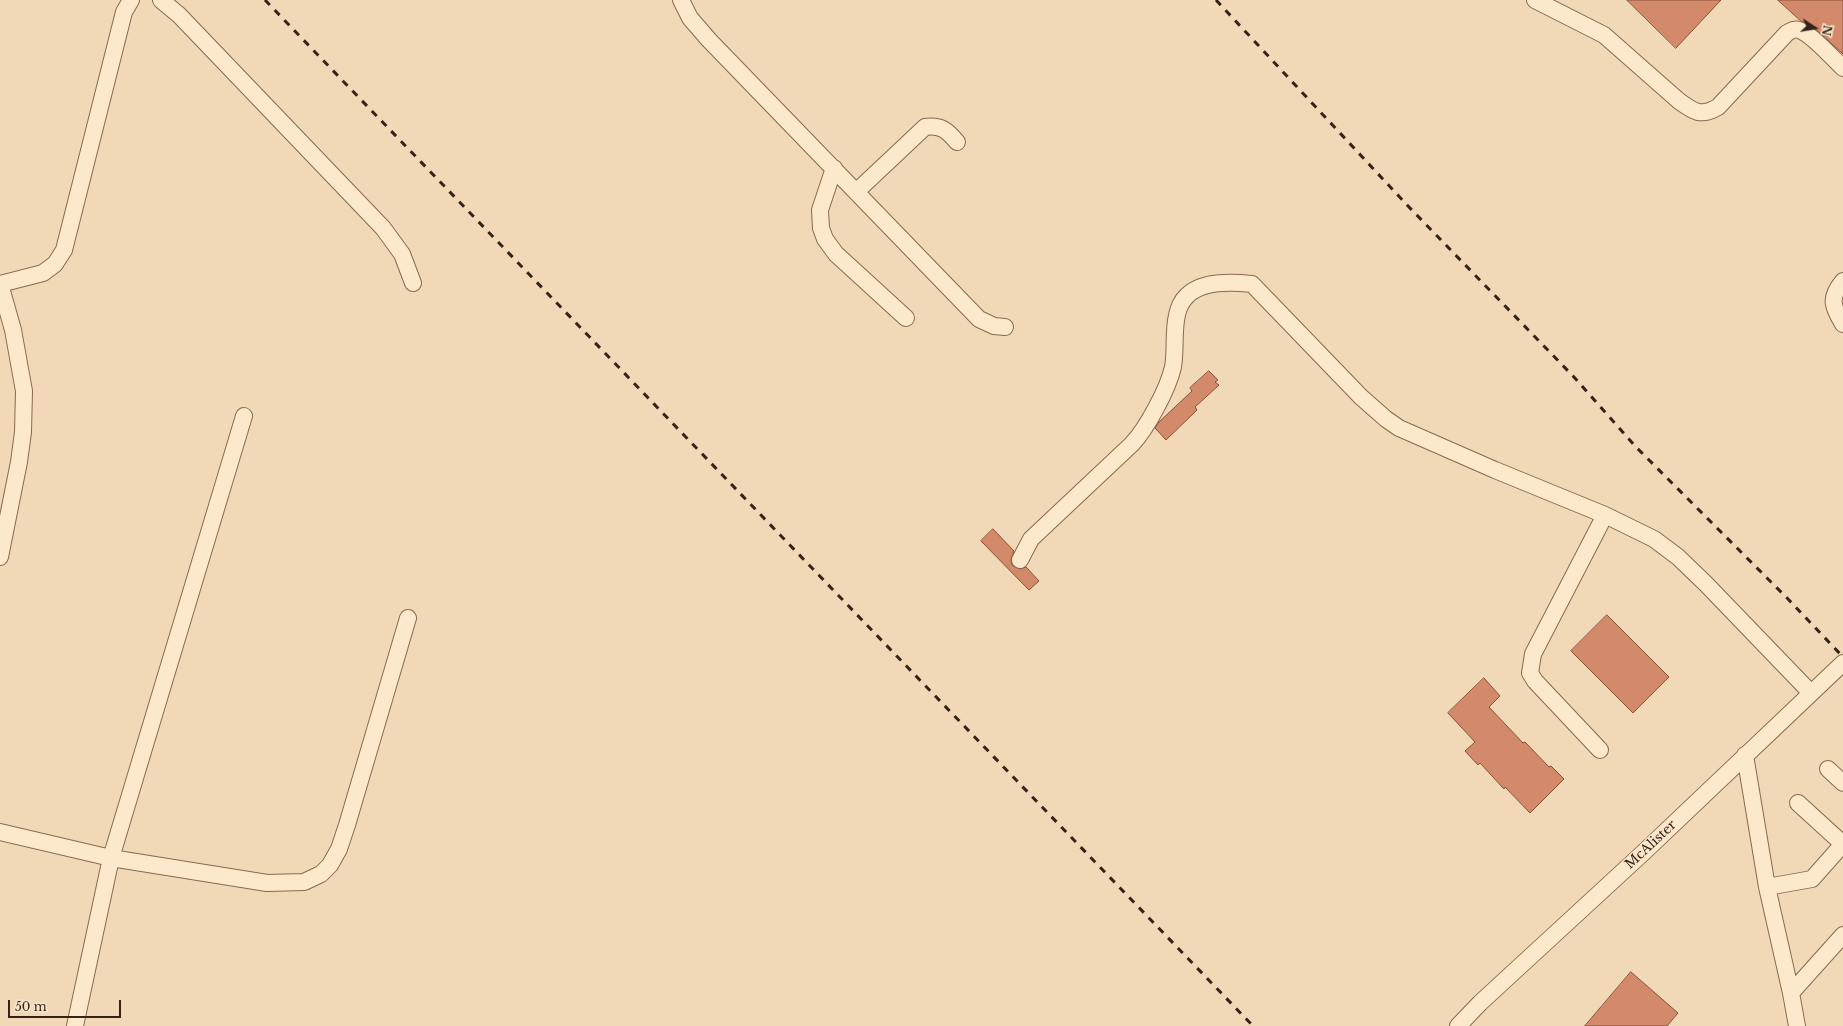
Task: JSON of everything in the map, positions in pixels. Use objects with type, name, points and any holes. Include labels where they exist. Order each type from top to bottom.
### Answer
[{"type":"street","points":[[0,557],[19,462],[23,432],[24,391],[13,330],[0,284],[43,273],[55,264],[64,250],[124,12],[131,0]]},
{"type":"street","points":[[161,0],[179,14],[382,228],[402,254],[413,283]]},
{"type":"street","points":[[681,0],[690,18],[709,40],[857,191],[979,319],[994,326],[1005,327]]},
{"type":"street","points":[[1535,0],[1604,35],[1690,110],[1702,113],[1718,108],[1787,34],[1793,30],[1799,30],[1807,34],[1843,68]]},
{"type":"street","points":[[857,191],[925,127],[940,127],[946,130],[957,142]]},
{"type":"street","points":[[834,168],[820,210],[821,228],[825,239],[836,254],[906,318]]},
{"type":"street","points":[[1843,281],[1836,290],[1833,300],[1834,309],[1843,324]]},
{"type":"street","points":[[1020,560],[1031,539],[1139,437],[1168,383],[1173,366],[1177,314],[1190,293],[1199,286],[1218,283],[1252,284],[1361,397],[1386,419],[1399,428],[1495,470],[1605,515],[1654,539],[1678,557],[1706,584],[1811,693]]},
{"type":"street","points":[[75,1026],[111,858],[244,416]]},
{"type":"street","points":[[1600,750],[1530,674],[1534,654],[1605,515]]},
{"type":"street","points":[[0,832],[111,858],[267,883],[304,882],[321,874],[330,865],[339,849],[408,618]]},
{"type":"street","name":"McAlister","points":[[1458,1026],[1480,1003],[1644,852],[1843,663]]},
{"type":"street","points":[[1745,755],[1767,887],[1797,1026]]},
{"type":"street","points":[[1828,769],[1843,783]]},
{"type":"street","points":[[1767,887],[1812,879],[1843,844],[1798,803]]},
{"type":"street","points":[[1791,993],[1843,936]]},
{"type":"building","points":[[1627,0],[1721,0],[1676,48]]},
{"type":"building","points":[[1778,0],[1843,0],[1843,54],[1809,24],[1801,21]]},
{"type":"building","points":[[1209,371],[1218,380],[1215,382],[1219,385],[1195,407],[1197,410],[1166,440],[1155,428],[1159,422],[1192,391],[1190,388]]},
{"type":"building","points":[[993,529],[1014,551],[1011,560],[1012,565],[1020,569],[1026,567],[1039,581],[1029,590],[981,541]]},
{"type":"building","points":[[1607,615],[1669,677],[1633,713],[1571,651]]},
{"type":"building","points":[[1484,678],[1500,696],[1489,707],[1523,743],[1525,742],[1549,767],[1551,766],[1564,779],[1530,813],[1505,787],[1504,789],[1480,763],[1478,765],[1465,751],[1475,742],[1448,713]]},
{"type":"building","points":[[1631,972],[1678,1013],[1667,1026],[1585,1026]]},
{"type":"railway","points":[[265,0],[1253,1026]]},
{"type":"railway","points":[[1216,0],[1408,206],[1573,376],[1636,447],[1788,599],[1843,657]]}]
